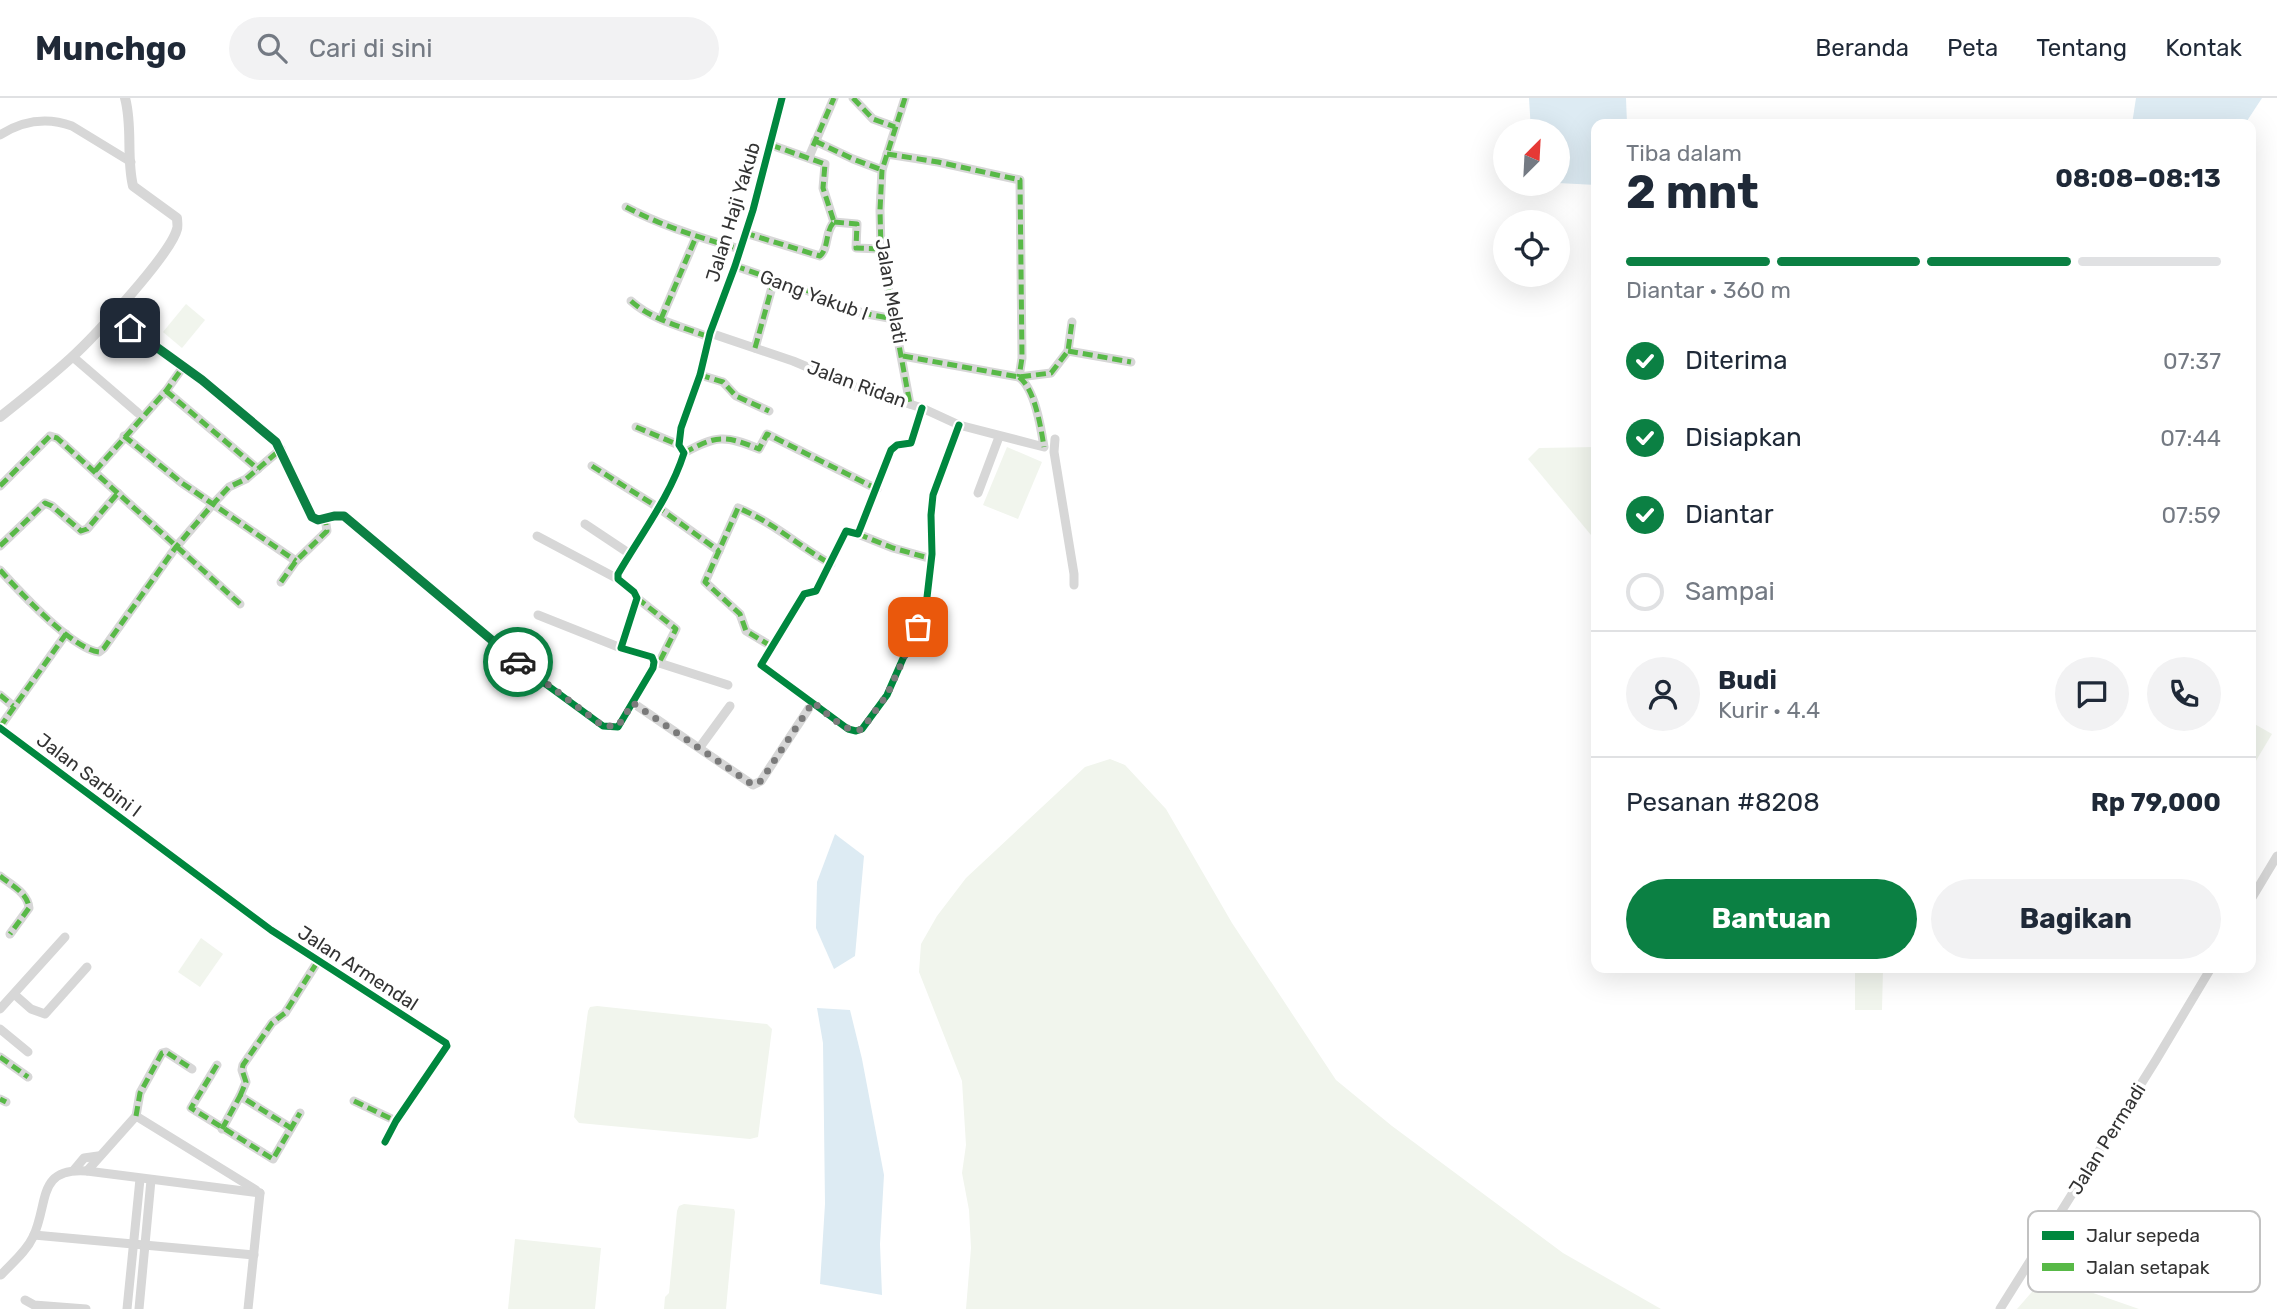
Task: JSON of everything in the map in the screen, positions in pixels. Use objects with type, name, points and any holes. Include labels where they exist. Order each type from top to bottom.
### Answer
[{"type":"street","points":[[0,417],[73,356],[156,261],[178,228],[177,218],[133,186],[130,126],[125,98]]},
{"type":"street","name":"Jalan Haji Yakub","points":[[618,579],[618,574],[674,479],[682,449],[681,428],[700,375],[709,335],[735,266],[782,98]]},
{"type":"street","points":[[809,157],[834,98]]},
{"type":"street","points":[[853,98],[873,118],[895,127]]},
{"type":"street","name":"Jalan Melati","points":[[905,98],[882,170],[881,249],[910,404]]},
{"type":"street","points":[[0,135],[24,123],[63,123],[131,162]]},
{"type":"street","points":[[815,141],[882,170]]},
{"type":"street","points":[[745,233],[805,254],[820,256],[824,252],[828,233],[834,222],[823,188],[826,164],[771,145]]},
{"type":"street","points":[[887,154],[1020,180],[1022,358],[1019,377]]},
{"type":"street","points":[[626,207],[696,237],[740,249]]},
{"type":"street","points":[[834,222],[857,223],[856,249],[881,249]]},
{"type":"street","points":[[661,319],[696,237]]},
{"type":"street","name":"Gang Yakub I","points":[[735,266],[820,295],[862,313],[894,319]]},
{"type":"street","points":[[755,348],[774,280]]},
{"type":"street","name":"Jalan Ridan","points":[[631,301],[639,309],[661,319],[755,348],[853,386],[922,408],[959,425],[1044,447],[1040,419],[1026,383],[1019,377]]},
{"type":"street","points":[[111,315],[230,402],[270,436],[281,449],[307,512],[316,520],[344,516],[536,677],[613,728],[622,723],[676,629],[618,579],[537,536]]},
{"type":"street","points":[[903,356],[1019,377],[1051,373],[1068,351],[1072,322]]},
{"type":"street","points":[[1068,351],[1131,362]]},
{"type":"street","points":[[73,356],[138,413]]},
{"type":"street","points":[[95,471],[166,391],[183,367]]},
{"type":"street","points":[[700,375],[723,382],[736,396],[769,411]]},
{"type":"street","points":[[166,391],[258,469]]},
{"type":"street","points":[[858,534],[892,448],[911,443],[922,408]]},
{"type":"street","points":[[932,559],[846,531],[816,591],[804,594],[771,646],[762,666],[848,729],[862,729],[887,695],[926,606],[932,559],[933,495],[959,425]]},
{"type":"street","points":[[636,426],[682,449],[721,438],[734,439],[759,449],[767,434],[877,489]]},
{"type":"street","points":[[0,486],[51,436],[61,441],[95,471],[240,604]]},
{"type":"street","points":[[124,436],[181,483],[296,561]]},
{"type":"street","points":[[978,493],[999,437]]},
{"type":"street","points":[[1055,439],[1054,452],[1074,585]]},
{"type":"street","points":[[0,570],[65,634],[95,652],[102,650],[176,547],[213,504],[229,487],[242,482],[281,449]]},
{"type":"street","points":[[592,466],[659,508],[719,551]]},
{"type":"street","points":[[0,546],[46,503],[81,531],[87,529],[118,493]]},
{"type":"street","points":[[771,646],[746,631],[740,614],[705,582],[738,508],[753,514],[831,564]]},
{"type":"street","points":[[281,582],[296,561],[327,531],[325,518]]},
{"type":"street","points":[[585,524],[630,554]]},
{"type":"street","points":[[621,648],[637,598]]},
{"type":"street","points":[[538,615],[621,648],[652,657],[657,662],[728,685]]},
{"type":"street","points":[[0,728],[65,634]]},
{"type":"street","points":[[0,695],[13,706]]},
{"type":"street","points":[[633,703],[753,785],[761,781],[813,702]]},
{"type":"street","points":[[700,747],[730,706]]},
{"type":"street","name":"Jalan Sarbini I","points":[[0,728],[159,846]]},
{"type":"street","name":"Jalan Armendal","points":[[159,846],[318,961],[447,1044],[385,1142]]},
{"type":"street","points":[[2256,891],[2277,856]]},
{"type":"street","points":[[0,876],[27,898],[29,903],[29,908],[10,934]]},
{"type":"street","points":[[0,1009],[65,937]]},
{"type":"street","points":[[222,1129],[246,1082],[243,1065],[272,1023],[285,1013],[318,961]]},
{"type":"street","points":[[14,994],[31,1009],[45,1014],[87,967]]},
{"type":"street","name":"Jalan Permadi","points":[[2062,1211],[2208,973]]},
{"type":"street","points":[[0,1029],[28,1052]]},
{"type":"street","points":[[87,1171],[136,1116],[140,1093],[162,1053],[166,1052],[192,1069]]},
{"type":"street","points":[[0,1057],[28,1077]]},
{"type":"street","points":[[217,1065],[191,1108],[273,1159],[300,1113]]},
{"type":"street","points":[[240,1096],[291,1128]]},
{"type":"street","points":[[354,1101],[396,1121]]},
{"type":"street","points":[[136,1116],[260,1193]]},
{"type":"street","points":[[1,1275],[29,1245],[50,1181],[70,1171],[84,1158],[98,1156]]},
{"type":"street","points":[[216,1186],[225,1170]]},
{"type":"street","points":[[70,1171],[260,1193]]},
{"type":"street","points":[[127,1309],[133,1244],[145,1180]]},
{"type":"street","points":[[139,1309],[145,1245],[145,1180]]},
{"type":"street","points":[[248,1309],[260,1193]]},
{"type":"street","points":[[34,1235],[254,1255]]},
{"type":"street","name":"Jalan Permadi","points":[[2000,1309],[2028,1265]]},
{"type":"street","points":[[24,1300],[34,1305],[86,1309]]},
{"type":"shaded area","points":[[1529,98],[1626,98],[1627,119],[1591,119],[1591,185],[1570,184],[1570,119],[1530,119]]},
{"type":"shaded area","points":[[2136,98],[2262,98],[2248,119],[2133,119]]},
{"type":"shaded area","points":[[186,304],[205,320],[182,348],[163,332]]},
{"type":"shaded area","points":[[1007,447],[1042,462],[1018,519],[983,505]]},
{"type":"shaded area","points":[[1591,447],[1591,535],[1528,459],[1539,448]]},
{"type":"shaded area","points":[[2256,725],[2272,734],[2256,761]]},
{"type":"shaded area","points":[[1110,759],[1125,765],[1166,809],[1232,923],[1336,1080],[1392,1126],[1563,1253],[1661,1309],[966,1309],[971,1248],[969,1210],[962,1173],[966,1145],[962,1081],[919,972],[921,944],[937,916],[966,878],[1085,767]]},
{"type":"shaded area","points":[[835,834],[864,856],[855,956],[834,969],[816,928],[817,882]]},
{"type":"shaded area","points":[[201,938],[223,954],[200,987],[178,972]]},
{"type":"shaded area","points":[[1855,973],[1883,973],[1882,1010],[1855,1010]]},
{"type":"shaded area","points":[[590,1007],[767,1024],[772,1029],[758,1137],[750,1139],[579,1123],[574,1117],[588,1011]]},
{"type":"shaded area","points":[[817,1008],[850,1010],[862,1059],[884,1175],[880,1244],[882,1295],[820,1284],[825,1204],[823,1043]]},
{"type":"shaded area","points":[[684,1204],[734,1209],[726,1309],[664,1309],[665,1297],[669,1293],[677,1211],[679,1206]]},
{"type":"shaded area","points":[[515,1239],[601,1248],[595,1309],[508,1309]]},
{"type":"shaded area","points":[[2032,1292],[2090,1292],[2139,1309],[2017,1309]]},
{"type":"marked path","points":[[813,146],[834,98]]},
{"type":"marked path","points":[[853,98],[873,119],[895,127]]},
{"type":"marked path","points":[[905,98],[882,170],[880,210],[881,249],[910,404]]},
{"type":"marked path","points":[[815,141],[882,170]]},
{"type":"marked path","points":[[771,145],[825,164],[823,188],[834,222]]},
{"type":"marked path","points":[[887,154],[1020,180],[1022,358],[1019,377]]},
{"type":"marked path","points":[[626,207],[681,231],[740,249]]},
{"type":"marked path","points":[[834,222],[857,224],[856,248],[881,249]]},
{"type":"marked path","points":[[745,233],[820,256],[834,222]]},
{"type":"marked path","points":[[661,319],[696,237]]},
{"type":"marked path","points":[[735,266],[820,295],[862,313],[894,319]]},
{"type":"marked path","points":[[755,348],[774,280]]},
{"type":"marked path","points":[[631,301],[658,318],[709,337]]},
{"type":"marked path","points":[[903,356],[1019,377],[1051,373],[1068,351],[1072,322]]},
{"type":"marked path","points":[[1068,351],[1131,362]]},
{"type":"marked path","points":[[95,471],[166,391],[183,367]]},
{"type":"marked path","points":[[700,375],[723,382],[736,396],[769,411]]},
{"type":"marked path","points":[[1019,377],[1033,399],[1044,447]]},
{"type":"marked path","points":[[166,391],[258,469]]},
{"type":"marked path","points":[[636,427],[679,445]]},
{"type":"marked path","points":[[684,453],[704,443],[721,439],[737,441],[759,449],[767,434],[877,489]]},
{"type":"marked path","points":[[0,486],[50,436],[57,438],[240,604]]},
{"type":"marked path","points":[[124,436],[182,483],[296,561]]},
{"type":"marked path","points":[[0,570],[61,630],[75,641],[99,652],[176,547],[213,504],[229,487],[246,479],[281,449]]},
{"type":"marked path","points":[[592,466],[659,508],[719,551]]},
{"type":"marked path","points":[[0,546],[45,503],[81,531],[87,529],[118,493]]},
{"type":"marked path","points":[[771,646],[746,631],[740,614],[705,582],[738,508],[762,520],[831,564]]},
{"type":"marked path","points":[[281,582],[296,561],[327,531],[325,518]]},
{"type":"marked path","points":[[858,534],[932,559]]},
{"type":"marked path","points":[[637,598],[676,629],[659,663]]},
{"type":"marked path","points":[[0,727],[66,634]]},
{"type":"marked path","points":[[0,695],[13,706]]},
{"type":"marked path","points":[[0,876],[26,898],[29,908],[10,934]]},
{"type":"marked path","points":[[240,1096],[246,1082],[243,1065],[272,1023],[285,1013],[318,961]]},
{"type":"marked path","points":[[136,1116],[140,1093],[162,1053],[166,1052],[192,1069]]},
{"type":"marked path","points":[[0,1057],[28,1077]]},
{"type":"marked path","points":[[217,1065],[191,1108],[273,1159],[300,1113]]},
{"type":"marked path","points":[[222,1129],[240,1096],[291,1128]]},
{"type":"marked path","points":[[0,1099],[6,1102]]},
{"type":"marked path","points":[[354,1101],[396,1121]]},
{"type":"cycle path","points":[[111,315],[202,380],[276,442],[312,517],[320,519],[344,516],[536,677],[603,726],[618,727],[654,662],[652,657],[621,648],[637,598],[634,592],[618,579],[618,574],[663,500],[684,453],[679,445],[681,428],[700,375],[710,333],[753,210],[782,98]]},
{"type":"cycle path","points":[[922,408],[911,443],[897,445],[891,450],[858,534],[846,531],[816,591],[804,594],[761,665],[848,729],[862,729],[887,695],[926,606],[932,554],[933,495],[959,425]]},
{"type":"cycle path","points":[[0,728],[271,930],[446,1043],[447,1046],[396,1121],[385,1142]]},
{"type":"way so far","points":[[518,662],[603,726],[613,728],[622,723],[633,703],[700,747],[750,785],[756,785],[813,702],[848,729],[862,729],[887,695],[918,627]]},
{"type":"route","points":[[130,328],[202,380],[276,442],[307,512],[312,517],[318,520],[344,516],[518,662]]}]
